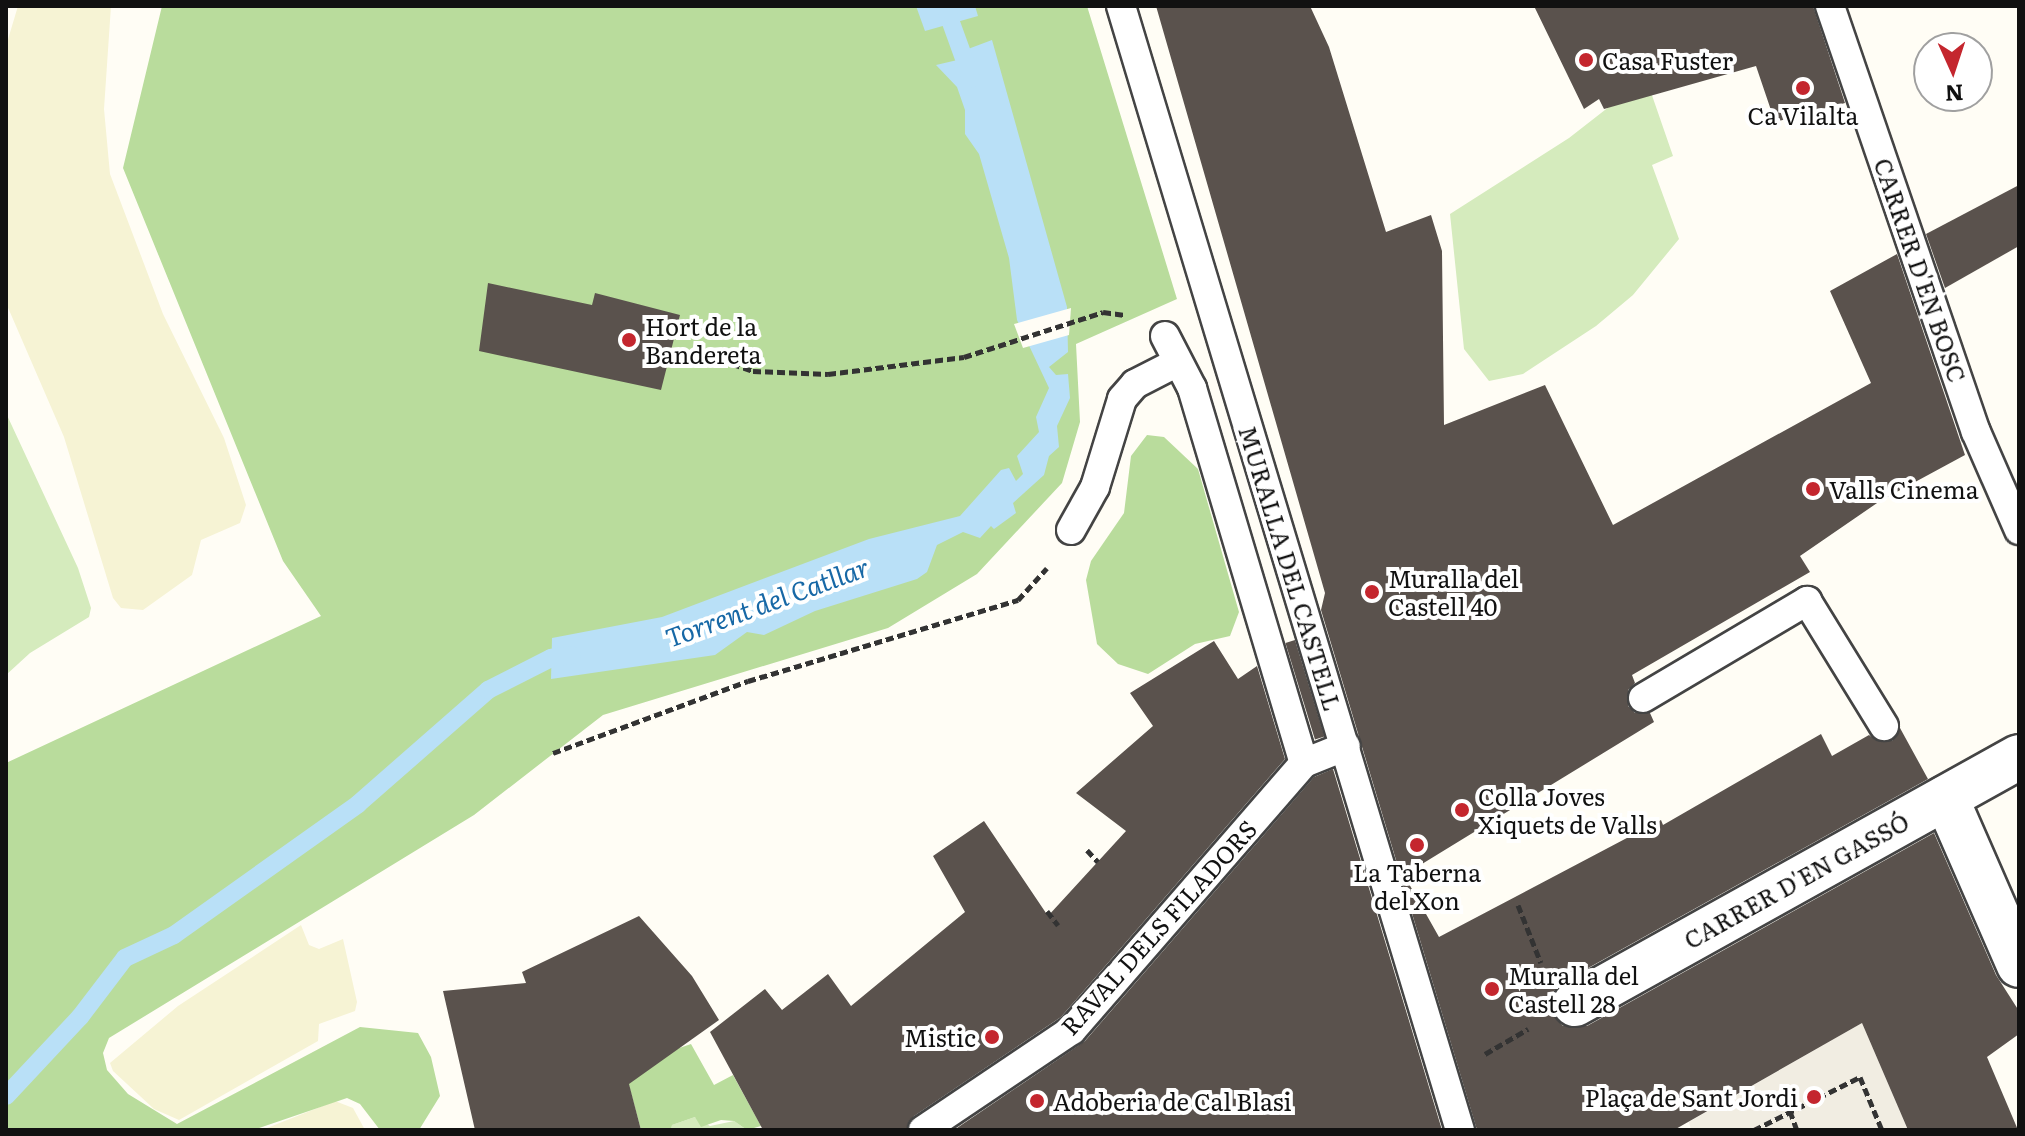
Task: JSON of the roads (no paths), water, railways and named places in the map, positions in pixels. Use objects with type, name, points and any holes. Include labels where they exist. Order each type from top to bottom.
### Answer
[{"type":"street","name":"CARRER D'EN GASSÓ","points":[[1575,1004],[1931,799],[2019,757]]},
{"type":"street","points":[[1931,799],[2019,965]]},
{"type":"lane","name":"MURALLA DEL CASTELL","points":[[1121,6],[1460,1130]]},
{"type":"lane","name":"CARRER D'EN BOSC","points":[[1830,6],[1976,432],[2019,530]]},
{"type":"lane","points":[[1165,336],[1192,388],[1282,710],[1304,763]]},
{"type":"lane","points":[[1071,530],[1095,487],[1122,399],[1135,384],[1178,362]]},
{"type":"lane","points":[[1643,698],[1807,601],[1884,726]]},
{"type":"lane","points":[[1282,710],[1329,693]]},
{"type":"lane","name":"RAVAL DELS FILADORS","points":[[923,1130],[1072,1030],[1304,763],[1346,746]]},
{"type":"water","points":[[916,6],[975,6],[978,16],[925,31]]},
{"type":"water","points":[[992,40],[1067,307],[1068,352],[1049,367],[1056,375],[1068,374],[1070,398],[1057,426],[1059,447],[1049,456],[1044,475],[1013,503],[1016,513],[994,529],[991,526],[980,538],[963,532],[937,545],[927,572],[917,579],[815,611],[764,635],[747,632],[715,655],[551,679],[552,638],[662,617],[869,539],[960,516],[1001,470],[1009,468],[1016,481],[1023,474],[1017,456],[1039,432],[1036,417],[1049,388],[1017,320],[1009,258],[979,154],[965,134],[965,110],[957,87],[936,65],[966,58],[968,49]]},
{"type":"waterway","name":"Torrent del Catllar","points":[[945,6],[971,78]]},
{"type":"waterway","name":"Torrent del Catllar","points":[[6,1096],[80,1017],[125,958],[174,935],[358,804],[488,690],[551,658],[572,655]]},
{"type":"place","name":"Casa Fuster","points":[[1586,60]]},
{"type":"place","name":"Ca Vilalta","points":[[1803,88]]},
{"type":"place","name":"Hort de la Bandereta","points":[[629,340]]},
{"type":"place","name":"Valls Cinema","points":[[1813,489]]},
{"type":"place","name":"Muralla del Castell 40","points":[[1372,592]]},
{"type":"place","name":"Colla Joves Xiquets de Valls","points":[[1462,810]]},
{"type":"place","name":"La Taberna del Xon","points":[[1417,845]]},
{"type":"place","name":"Muralla del Castell 28","points":[[1492,989]]},
{"type":"place","name":"Mistic","points":[[992,1037]]},
{"type":"place","name":"Plaça de Sant Jordi","points":[[1814,1097]]},
{"type":"place","name":"Adoberia de Cal Blasi","points":[[1037,1101]]}]
